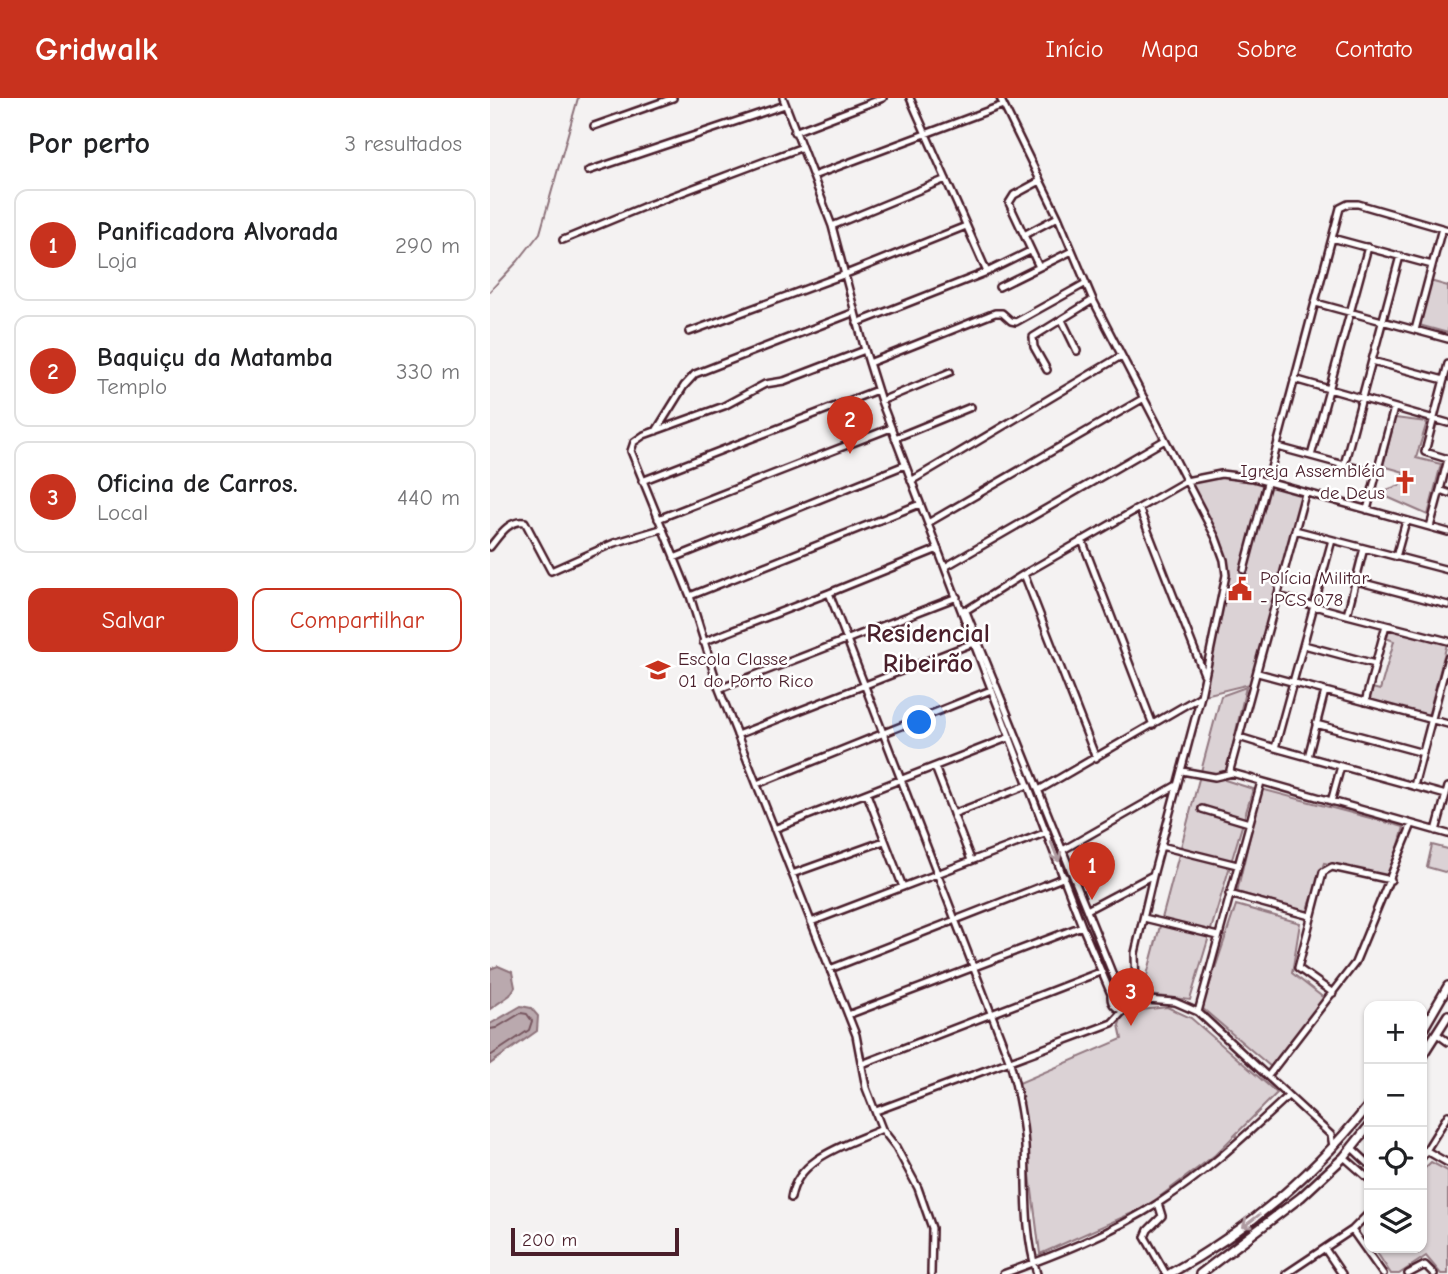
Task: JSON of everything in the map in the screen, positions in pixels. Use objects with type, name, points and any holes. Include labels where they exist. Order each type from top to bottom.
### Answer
[{"type":"main road","points":[[1427,1022],[1448,986]]},
{"type":"main road","points":[[1427,1049],[1448,1015]]},
{"type":"main road","points":[[1167,1274],[1196,1259],[1283,1196],[1334,1146],[1364,1111]]},
{"type":"main road","points":[[1200,1274],[1301,1197],[1344,1157],[1368,1127]]},
{"type":"main road","points":[[1293,1187],[1301,1197]]},
{"type":"main road","points":[[1265,1226],[1286,1203],[1283,1196]]},
{"type":"street","points":[[594,126],[673,98]]},
{"type":"street","points":[[794,132],[883,98]]},
{"type":"street","points":[[910,98],[987,272]]},
{"type":"street","points":[[1000,98],[1058,217],[1093,300],[1216,538],[1226,568],[1201,696],[1135,953],[1137,994],[1134,1005]]},
{"type":"street","points":[[588,171],[784,101],[832,226],[857,323],[891,428],[957,597],[1039,790],[1117,985]]},
{"type":"street","points":[[813,176],[1003,105]]},
{"type":"street","points":[[563,240],[800,148]]},
{"type":"street","points":[[832,226],[946,179]]},
{"type":"street","points":[[1039,267],[1009,201],[1014,195],[1040,181]]},
{"type":"street","points":[[1244,570],[1340,208],[1352,203],[1445,229],[1432,265],[1415,330]]},
{"type":"street","points":[[1024,235],[1058,217]]},
{"type":"street","points":[[689,332],[966,226]]},
{"type":"street","points":[[1332,238],[1432,265]]},
{"type":"street","points":[[1311,456],[1368,247]]},
{"type":"street","points":[[857,323],[987,272],[1030,251]]},
{"type":"street","points":[[999,287],[1072,251]]},
{"type":"street","points":[[1344,465],[1400,256]]},
{"type":"street","points":[[869,363],[995,313],[1002,313],[1016,322],[1086,283]]},
{"type":"street","points":[[1047,370],[1032,339],[1093,300]]},
{"type":"street","points":[[1316,303],[1448,339]]},
{"type":"street","points":[[656,431],[684,386],[695,374],[855,312]]},
{"type":"street","points":[[1062,320],[1077,351]]},
{"type":"street","points":[[865,350],[784,381],[758,387],[724,406],[638,438],[631,447],[632,457],[690,596],[719,689],[859,1044],[866,1088],[882,1129],[897,1147],[925,1206],[933,1234],[931,1274]]},
{"type":"street","points":[[911,481],[1121,356]]},
{"type":"street","points":[[1372,361],[1444,380]]},
{"type":"street","points":[[1430,527],[1448,459],[1425,452],[1448,364]]},
{"type":"street","points":[[881,401],[950,372]]},
{"type":"street","points":[[1294,379],[1448,423]]},
{"type":"street","points":[[642,481],[877,390]]},
{"type":"street","points":[[928,523],[1144,398]]},
{"type":"street","points":[[895,438],[971,407]]},
{"type":"street","points":[[1367,510],[1394,408]]},
{"type":"street","points":[[658,519],[891,428]]},
{"type":"street","points":[[945,567],[1165,440]]},
{"type":"street","points":[[1278,447],[1377,473]]},
{"type":"street","points":[[674,558],[905,465]]},
{"type":"street","points":[[965,612],[1082,540],[1186,481],[1221,474],[1234,474],[1448,532]]},
{"type":"street","points":[[1440,491],[1448,493]]},
{"type":"street","points":[[1232,773],[1230,770],[1305,494]]},
{"type":"street","points":[[690,596],[920,504]]},
{"type":"street","points":[[1139,508],[1205,676]]},
{"type":"street","points":[[490,547],[512,523],[519,520],[525,522],[551,571],[614,542],[662,529]]},
{"type":"street","points":[[1396,557],[1406,520]]},
{"type":"street","points":[[1295,530],[1448,570]]},
{"type":"street","points":[[1082,540],[1153,724]]},
{"type":"street","points":[[1275,748],[1332,540]]},
{"type":"street","points":[[1347,615],[1364,548]]},
{"type":"street","points":[[703,642],[938,549]]},
{"type":"street","points":[[1024,575],[1096,758]]},
{"type":"street","points":[[1356,581],[1448,605]]},
{"type":"street","points":[[829,593],[1010,1062],[1020,1103],[1025,1144],[1027,1232],[1037,1274]]},
{"type":"street","points":[[1278,596],[1448,641]]},
{"type":"street","points":[[719,689],[957,597]]},
{"type":"street","points":[[965,612],[973,643],[1100,972],[1111,994],[1112,1023]]},
{"type":"street","points":[[1365,702],[1386,625]]},
{"type":"street","points":[[737,734],[973,643]]},
{"type":"street","points":[[1304,645],[1375,664]]},
{"type":"street","points":[[1414,786],[1448,657]]},
{"type":"street","points":[[1258,673],[1448,724]]},
{"type":"street","points":[[757,784],[991,690]]},
{"type":"street","points":[[1308,757],[1325,691]]},
{"type":"street","points":[[1039,790],[1201,696]]},
{"type":"street","points":[[1316,724],[1423,753]]},
{"type":"street","points":[[774,829],[1010,737]]},
{"type":"street","points":[[1239,737],[1446,794]]},
{"type":"street","points":[[935,766],[971,860]]},
{"type":"street","points":[[1331,802],[1341,766]]},
{"type":"street","points":[[1182,771],[1216,777],[1232,773],[1448,834]]},
{"type":"street","points":[[1198,1012],[1261,782]]},
{"type":"street","points":[[953,814],[1028,785]]},
{"type":"street","points":[[1063,850],[1177,785]]},
{"type":"street","points":[[1436,831],[1448,787]]},
{"type":"street","points":[[867,794],[903,887]]},
{"type":"street","points":[[1202,809],[1249,822]]},
{"type":"street","points":[[1268,1076],[1355,963],[1412,824]]},
{"type":"street","points":[[811,922],[1047,832]]},
{"type":"street","points":[[792,874],[884,841]]},
{"type":"street","points":[[1161,846],[1237,865]]},
{"type":"street","points":[[1334,993],[1298,968],[1310,916],[1326,868],[1391,880]]},
{"type":"street","points":[[1087,910],[1153,876]]},
{"type":"street","points":[[830,969],[1065,877]]},
{"type":"street","points":[[1229,894],[1310,916]]},
{"type":"street","points":[[1144,918],[1218,936]]},
{"type":"street","points":[[848,1015],[1082,926]]},
{"type":"street","points":[[862,1064],[1100,972]]},
{"type":"street","points":[[1128,985],[1135,972]]},
{"type":"street","points":[[1117,985],[1128,985],[1146,1000],[1186,1005],[1198,1012],[1331,1135],[1334,1146]]},
{"type":"street","points":[[1111,994],[1117,985]]},
{"type":"street","points":[[876,1111],[1112,1023],[1125,1009],[1134,1005],[1160,1000]]},
{"type":"street","points":[[1113,1003],[1116,1007],[1125,1009]]},
{"type":"street","points":[[1437,1034],[1448,1042]]},
{"type":"street","points":[[1003,1274],[1105,1232],[1158,1203],[1221,1158],[1288,1096]]},
{"type":"street","points":[[1448,1115],[1446,1125],[1427,1151],[1448,1163]]},
{"type":"street","points":[[790,1198],[793,1184],[808,1167],[832,1152],[882,1129]]},
{"type":"street","points":[[1331,1135],[1344,1135]]},
{"type":"street","points":[[1352,1148],[1364,1159]]},
{"type":"street","points":[[1344,1157],[1364,1175]]},
{"type":"street","points":[[1158,1203],[1161,1216],[1145,1237],[1167,1274]]},
{"type":"street","points":[[1286,1274],[1352,1230],[1364,1218]]},
{"type":"street","points":[[1352,1230],[1383,1274]]},
{"type":"street","points":[[1325,1249],[1342,1274]]},
{"type":"street","points":[[1408,1274],[1425,1265],[1434,1274]]},
{"type":"street","points":[[1298,1266],[1303,1274]]},
{"type":"shaded area","points":[[1430,281],[1448,286],[1448,333],[1419,325]]},
{"type":"shaded area","points":[[1395,418],[1427,422],[1416,458],[1441,464],[1428,515],[1378,493],[1400,485],[1404,472],[1383,466]]},
{"type":"shaded area","points":[[1235,475],[1305,494],[1254,683],[1197,697],[1225,567],[1186,481]]},
{"type":"shaded area","points":[[1388,628],[1447,644],[1429,713],[1425,716],[1369,700],[1372,688],[1380,690],[1394,641],[1386,638]]},
{"type":"shaded area","points":[[1246,687],[1225,780],[1253,789],[1190,1000],[1142,994],[1221,696]]},
{"type":"shaded area","points":[[1261,789],[1404,827],[1390,877],[1324,863],[1307,912],[1237,892]]},
{"type":"shaded area","points":[[1432,845],[1448,849],[1448,873],[1427,867]]},
{"type":"shaded area","points":[[1236,905],[1300,923],[1292,973],[1325,999],[1271,1067],[1202,1008]]},
{"type":"shaded area","points":[[1167,1007],[1191,1018],[1277,1093],[1215,1155],[1146,1207],[1040,1254],[1026,1143],[1012,1086],[1122,1039],[1119,1025],[1124,1012]]},
{"type":"shaded area","points":[[1431,1162],[1448,1171],[1448,1274],[1441,1274],[1426,1256],[1399,1274],[1391,1274],[1377,1253],[1427,1253],[1427,1166]]},
{"type":"water","points":[[498,966],[512,972],[515,987],[510,995],[490,1009],[490,969]]},
{"type":"water","points":[[521,1006],[531,1008],[538,1016],[537,1031],[490,1064],[490,1024]]},
{"type":"waterway","points":[[490,291],[540,233],[578,98]]},
{"type":"place","name":"Baquiçu da Matamba","points":[[850,454]]},
{"type":"place","name":"Igreja Assembléia de Deus","points":[[1405,482]]},
{"type":"place","name":"Polícia Militar - PCS 078","points":[[1240,589]]},
{"type":"place","name":"Escola Classe 01 do Porto Rico","points":[[658,670]]},
{"type":"place","name":"Panificadora Alvorada","points":[[1092,900]]},
{"type":"place","name":"Oficina de Carros.","points":[[1131,1026]]},
{"type":"district","name":"Residencial Ribeirão","points":[[928,649]]}]
